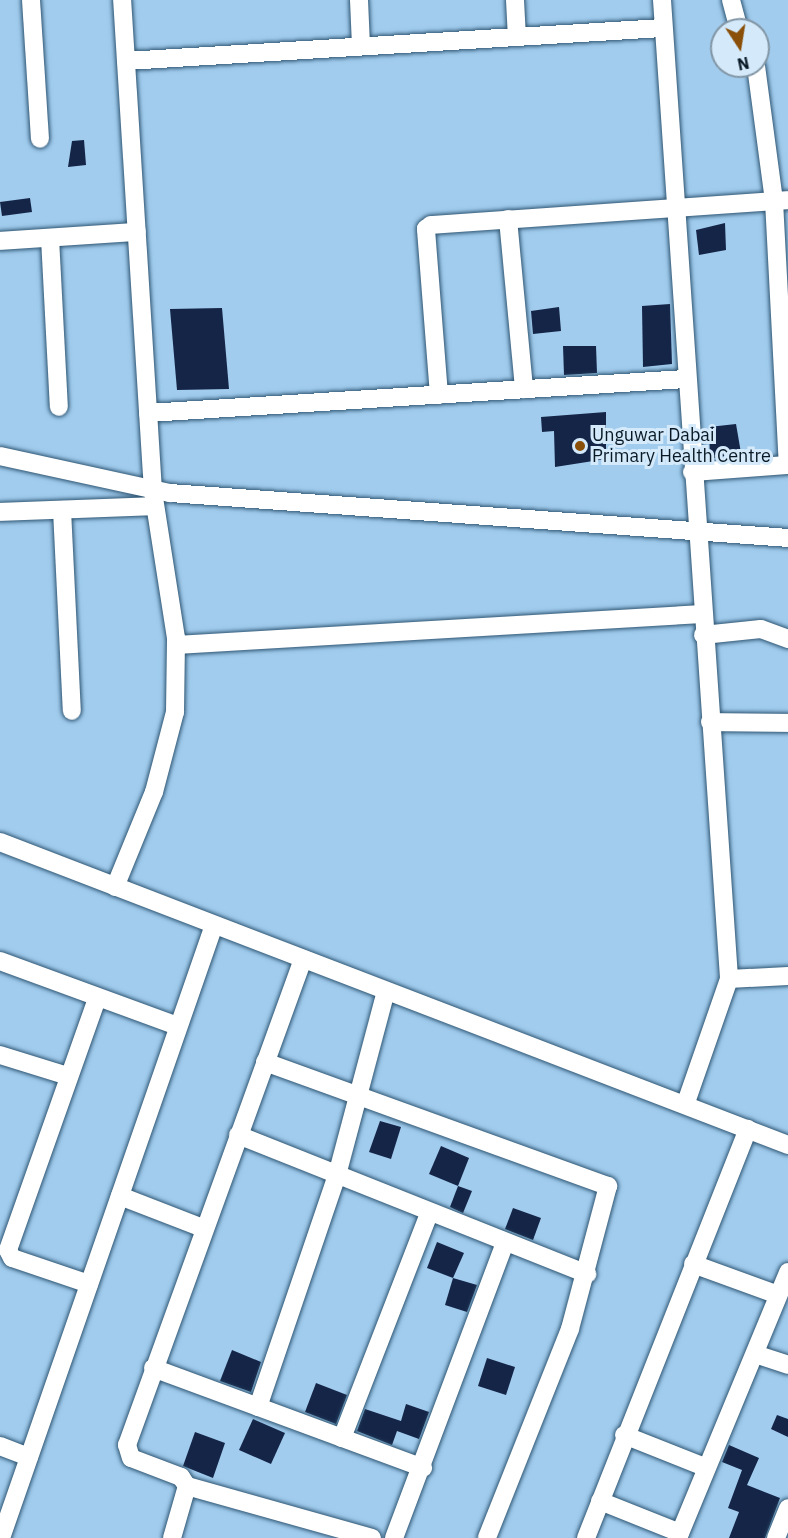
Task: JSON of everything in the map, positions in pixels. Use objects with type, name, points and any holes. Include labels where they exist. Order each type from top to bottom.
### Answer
[{"type":"street","points":[[31,0],[40,139]]},
{"type":"street","points":[[115,887],[154,792],[175,712],[176,645],[154,499],[122,0]]},
{"type":"street","points":[[359,0],[362,46]]},
{"type":"street","points":[[514,0],[517,37]]},
{"type":"street","points":[[662,0],[696,535],[729,979],[685,1105]]},
{"type":"street","points":[[732,0],[736,18]]},
{"type":"street","points":[[126,61],[663,28]]},
{"type":"street","points":[[692,472],[788,465],[781,200],[758,78]]},
{"type":"street","points":[[439,395],[426,229],[444,222],[781,200]]},
{"type":"street","points":[[508,219],[524,389]]},
{"type":"street","points":[[0,241],[136,232]]},
{"type":"street","points":[[50,238],[59,407]]},
{"type":"street","points":[[148,413],[686,379]]},
{"type":"street","points":[[0,456],[154,499]]},
{"type":"street","points":[[0,512],[62,510],[154,499],[696,535],[788,538]]},
{"type":"street","points":[[62,510],[72,711]]},
{"type":"street","points":[[176,645],[702,614]]},
{"type":"street","points":[[703,635],[760,630],[788,639]]},
{"type":"street","points":[[710,722],[788,723]]},
{"type":"street","points":[[0,842],[788,1145]]},
{"type":"street","points":[[1,1538],[214,925]]},
{"type":"street","points":[[303,959],[153,1368],[128,1453],[181,1477],[187,1486],[372,1538]]},
{"type":"street","points":[[0,961],[178,1026]]},
{"type":"street","points":[[729,979],[788,976]]},
{"type":"street","points":[[258,1407],[337,1175],[386,991]]},
{"type":"street","points":[[89,1284],[4,1254],[97,998]]},
{"type":"street","points":[[0,1055],[68,1076]]},
{"type":"street","points":[[265,1062],[608,1186],[587,1274],[543,1402],[487,1538]]},
{"type":"street","points":[[586,1538],[624,1435],[748,1129]]},
{"type":"street","points":[[238,1135],[429,1214],[587,1274]]},
{"type":"street","points":[[120,1196],[203,1228]]},
{"type":"street","points":[[342,1438],[429,1214]]},
{"type":"street","points":[[394,1538],[423,1468],[505,1244]]},
{"type":"street","points":[[693,1264],[778,1295]]},
{"type":"street","points":[[600,1501],[679,1535],[705,1467],[788,1272]]},
{"type":"street","points":[[755,1354],[788,1365]]},
{"type":"street","points":[[153,1368],[423,1468]]},
{"type":"street","points":[[624,1435],[705,1467]]},
{"type":"street","points":[[0,1446],[29,1457]]},
{"type":"street","points":[[172,1538],[187,1486]]},
{"type":"street","points":[[776,1538],[788,1508]]},
{"type":"building","points":[[84,140],[86,165],[68,167],[72,141]]},
{"type":"building","points":[[30,198],[32,212],[2,216],[0,202]]},
{"type":"building","points":[[725,223],[726,250],[699,255],[696,230]]},
{"type":"building","points":[[670,304],[672,364],[643,367],[642,306]]},
{"type":"building","points":[[559,307],[561,331],[533,334],[531,311]]},
{"type":"building","points":[[222,308],[229,389],[177,390],[170,309]]},
{"type":"building","points":[[563,346],[596,346],[597,373],[564,375]]},
{"type":"building","name":"Unguwar Dabai Primary Health Centre","points":[[606,412],[606,459],[555,467],[554,431],[542,432],[541,417]]},
{"type":"building","points":[[736,424],[741,453],[710,459],[709,427]]},
{"type":"building","points":[[380,1121],[401,1127],[391,1159],[369,1152]]},
{"type":"building","points":[[441,1146],[469,1158],[458,1186],[429,1174]]},
{"type":"building","points":[[458,1186],[472,1191],[463,1213],[450,1207]]},
{"type":"building","points":[[513,1208],[541,1218],[533,1240],[505,1229]]},
{"type":"building","points":[[437,1242],[464,1253],[453,1278],[427,1268]]},
{"type":"building","points":[[453,1278],[477,1285],[467,1312],[445,1305]]},
{"type":"building","points":[[232,1350],[261,1362],[251,1392],[220,1381]]},
{"type":"building","points":[[487,1358],[515,1367],[506,1395],[478,1386]]},
{"type":"building","points":[[316,1383],[347,1395],[336,1424],[305,1412]]},
{"type":"building","points":[[406,1404],[429,1412],[419,1439],[397,1431],[392,1445],[357,1431],[365,1409],[401,1421]]},
{"type":"building","points":[[777,1415],[788,1419],[788,1437],[771,1429]]},
{"type":"building","points":[[253,1419],[285,1433],[271,1464],[239,1450]]},
{"type":"building","points":[[195,1432],[225,1443],[213,1478],[183,1466]]},
{"type":"building","points":[[729,1445],[759,1458],[747,1485],[780,1498],[765,1538],[729,1538],[739,1512],[728,1508],[742,1470],[722,1462]]},
{"type":"place","name":"Unguwar Dabai Primary Health Centre","points":[[580,446]]}]
